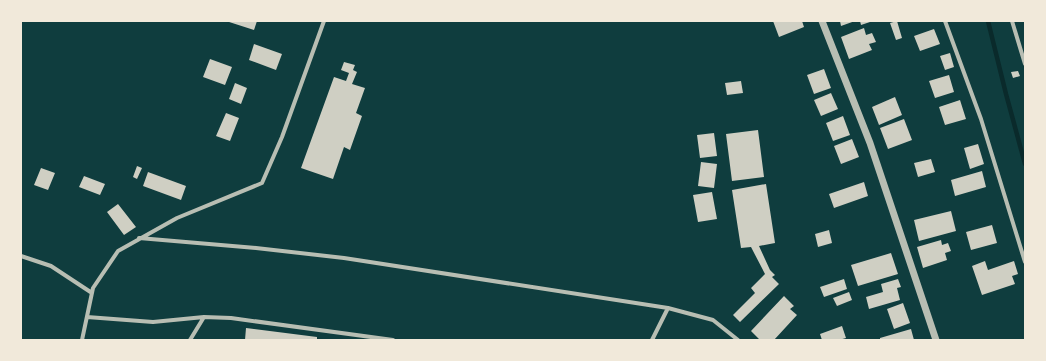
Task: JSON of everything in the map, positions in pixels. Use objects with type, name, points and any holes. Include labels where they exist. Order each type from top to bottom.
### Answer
[{"type":"street","points":[[82,340],[93,288],[118,251],[177,218],[262,183],[282,137],[324,21]]},
{"type":"street","points":[[822,21],[870,143],[936,340]]},
{"type":"street","points":[[945,21],[981,119],[1025,262]]},
{"type":"street","points":[[1012,21],[1025,64]]},
{"type":"street","points":[[139,238],[256,248],[344,258],[668,308],[713,320],[738,340]]},
{"type":"street","points":[[21,256],[51,266],[92,293]]},
{"type":"street","points":[[652,340],[668,308]]},
{"type":"street","points":[[87,317],[153,322],[204,316],[231,318],[393,340]]},
{"type":"street","points":[[190,340],[204,316]]},
{"type":"building","points":[[226,21],[257,21],[254,30]]},
{"type":"building","points":[[773,21],[802,21],[804,27],[779,37]]},
{"type":"building","points":[[840,21],[855,21],[841,26]]},
{"type":"building","points":[[860,21],[873,21],[861,25]]},
{"type":"building","points":[[897,21],[902,38],[896,40],[890,23]]},
{"type":"building","points":[[864,28],[866,35],[872,33],[876,42],[869,44],[872,50],[849,59],[841,37]]},
{"type":"building","points":[[934,29],[940,44],[920,51],[914,36]]},
{"type":"building","points":[[254,44],[282,54],[276,70],[249,60]]},
{"type":"building","points":[[950,53],[954,67],[945,70],[940,56]]},
{"type":"building","points":[[210,59],[232,67],[225,85],[203,77]]},
{"type":"building","points":[[344,62],[355,65],[353,70],[357,72],[352,84],[365,88],[356,113],[362,116],[350,150],[344,147],[333,179],[301,168],[334,77],[346,81],[349,73],[341,70]]},
{"type":"building","points":[[824,69],[831,88],[814,94],[807,75]]},
{"type":"building","points":[[1018,71],[1020,76],[1013,78],[1011,72]]},
{"type":"building","points":[[949,75],[954,92],[935,98],[929,81]]},
{"type":"building","points":[[741,81],[743,93],[727,95],[725,83]]},
{"type":"building","points":[[235,83],[247,88],[241,104],[229,99]]},
{"type":"building","points":[[831,93],[838,109],[821,116],[814,100]]},
{"type":"building","points":[[895,97],[902,115],[879,125],[872,107]]},
{"type":"building","points":[[960,100],[966,119],[945,125],[939,107]]},
{"type":"building","points":[[226,113],[239,118],[230,141],[216,136]]},
{"type":"building","points":[[843,116],[850,135],[833,141],[826,123]]},
{"type":"building","points":[[904,119],[912,140],[888,149],[880,128]]},
{"type":"building","points":[[758,130],[764,177],[732,181],[726,134]]},
{"type":"building","points":[[714,133],[717,156],[700,158],[697,135]]},
{"type":"building","points":[[852,139],[859,157],[841,164],[834,146]]},
{"type":"building","points":[[978,144],[984,164],[970,169],[964,148]]},
{"type":"building","points":[[931,159],[935,172],[918,177],[914,163]]},
{"type":"building","points":[[701,162],[717,164],[714,188],[698,186]]},
{"type":"building","points":[[137,166],[142,168],[137,179],[133,177]]},
{"type":"building","points":[[41,168],[55,173],[48,190],[34,185]]},
{"type":"building","points":[[982,171],[986,187],[955,196],[951,180]]},
{"type":"building","points":[[148,172],[186,186],[181,200],[143,186]]},
{"type":"building","points":[[84,176],[105,184],[100,195],[79,187]]},
{"type":"building","points":[[864,182],[868,196],[834,208],[829,194]]},
{"type":"building","points":[[766,184],[775,243],[759,246],[770,270],[775,275],[772,277],[779,284],[740,322],[733,315],[755,293],[751,288],[765,274],[751,247],[741,248],[732,190]]},
{"type":"building","points":[[712,192],[717,219],[698,222],[693,195]]},
{"type":"building","points":[[118,204],[136,227],[124,235],[107,212]]},
{"type":"building","points":[[951,211],[956,231],[919,241],[914,220]]},
{"type":"building","points":[[992,225],[997,243],[971,250],[966,232]]},
{"type":"building","points":[[829,230],[832,243],[818,247],[815,234]]},
{"type":"building","points":[[941,240],[942,245],[948,243],[951,251],[945,253],[947,260],[923,268],[917,247]]},
{"type":"building","points":[[891,253],[898,274],[858,286],[851,265]]},
{"type":"building","points":[[985,261],[988,270],[1014,261],[1018,274],[1012,276],[1015,284],[982,295],[972,266]]},
{"type":"building","points":[[844,279],[847,289],[824,297],[820,287]]},
{"type":"building","points":[[898,279],[901,287],[897,288],[900,300],[869,309],[866,297],[883,292],[881,284]]},
{"type":"building","points":[[849,292],[852,300],[837,306],[833,298]]},
{"type":"building","points":[[784,296],[794,306],[790,309],[797,315],[774,340],[760,340],[751,331]]},
{"type":"building","points":[[903,303],[910,323],[894,329],[887,309]]},
{"type":"building","points":[[842,326],[846,338],[839,340],[822,340],[820,334]]},
{"type":"building","points":[[246,328],[317,337],[317,340],[245,340]]},
{"type":"building","points":[[911,329],[914,340],[880,340],[880,338]]},
{"type":"waterway","points":[[988,21],[1025,164]]}]
